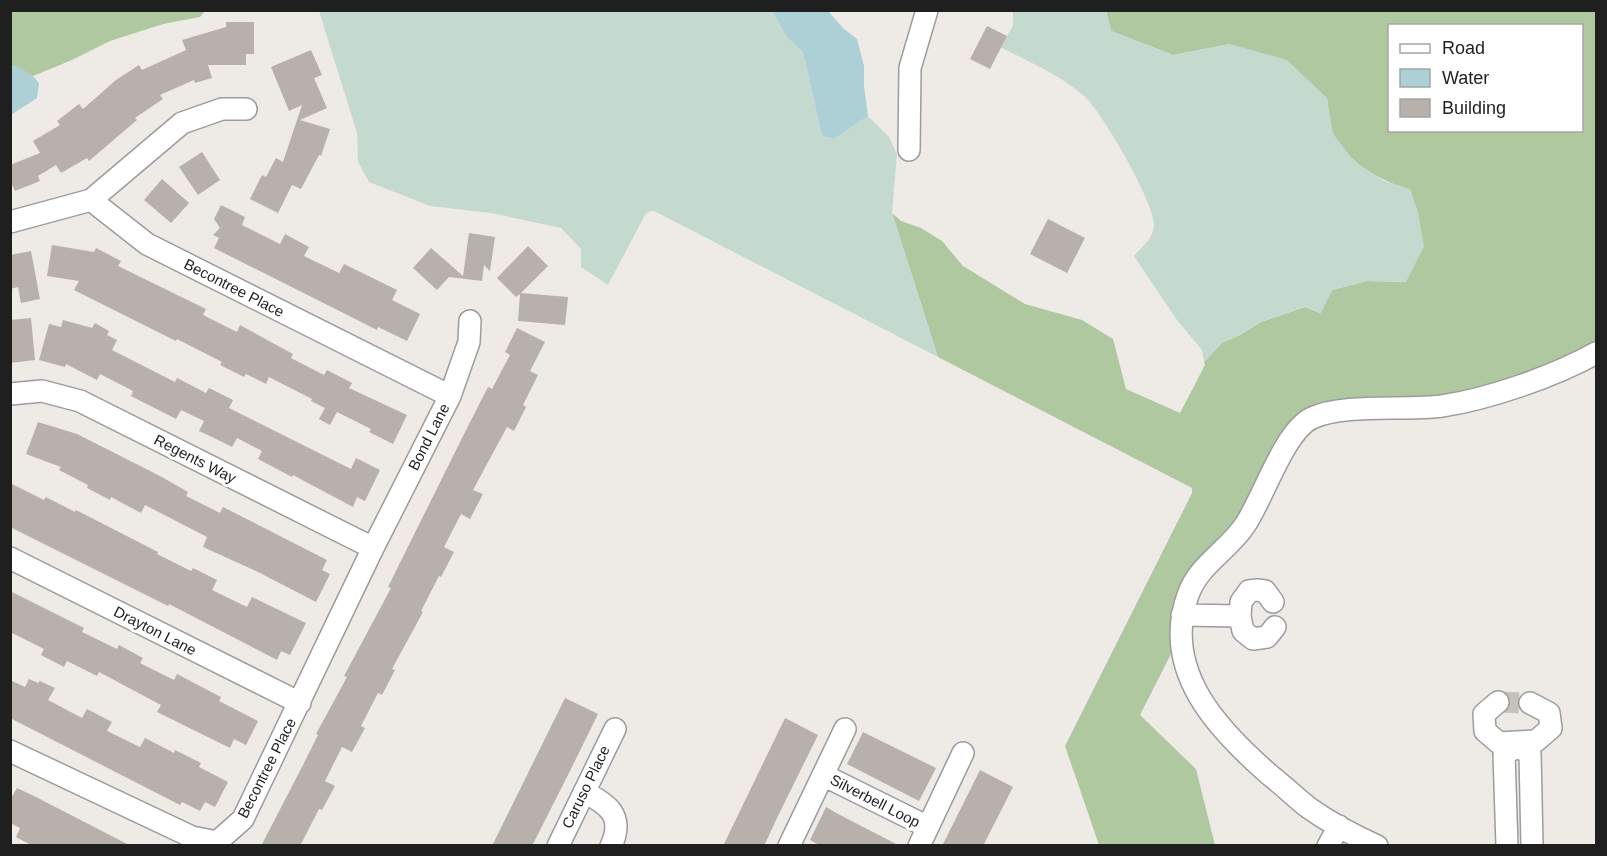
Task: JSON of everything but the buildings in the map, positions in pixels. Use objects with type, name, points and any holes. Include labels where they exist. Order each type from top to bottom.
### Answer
[{"type":"street","points":[[909,150],[910,68],[927,10]]},
{"type":"street","points":[[10,222],[91,200],[182,123],[222,109],[246,109]]},
{"type":"street","name":"Becontree Place","points":[[91,200],[147,244],[450,396]]},
{"type":"street","name":"Bond Lane","points":[[373,548],[450,396],[469,342],[470,321]]},
{"type":"street","points":[[1377,846],[1310,808],[1240,749],[1214,719],[1194,687],[1182,650],[1182,615],[1189,593],[1199,573],[1245,526],[1292,437],[1309,419],[1330,411],[1442,406],[1513,388],[1579,363],[1596,353]]},
{"type":"street","name":"Regents Way","points":[[10,394],[42,391],[80,401],[373,548]]},
{"type":"street","name":"Becontree Place","points":[[10,751],[192,837],[217,842],[243,819],[373,548]]},
{"type":"street","name":"Drayton Lane","points":[[10,558],[300,703]]},
{"type":"street","points":[[1273,602],[1265,591],[1249,591],[1241,602],[1240,616],[1243,631],[1253,639],[1267,637],[1275,627]]},
{"type":"street","points":[[1182,615],[1240,616]]},
{"type":"street","points":[[1498,702],[1484,714],[1485,730],[1498,743],[1516,745],[1536,741],[1551,728],[1549,713],[1530,703]]},
{"type":"street","name":"Caruso Place","points":[[558,846],[615,729]]},
{"type":"street","name":"Silverbell Loop","points":[[789,846],[845,729]]},
{"type":"street","points":[[1507,846],[1504,754],[1516,745]]},
{"type":"street","points":[[1516,745],[1530,753],[1532,846]]},
{"type":"street","points":[[923,836],[963,753]]},
{"type":"street","name":"Silverbell Loop","points":[[823,775],[923,836]]},
{"type":"street","points":[[584,792],[604,802],[613,812],[616,824],[615,836],[610,846]]},
{"type":"street","points":[[1328,846],[1339,826]]},
{"type":"green space","points":[[1106,10],[1111,31],[1173,55],[1230,44],[1287,60],[1327,98],[1333,134],[1354,161],[1384,181],[1410,189],[1418,212],[1424,246],[1406,282],[1367,281],[1332,290],[1321,313],[1305,307],[1261,322],[1222,343],[1204,362],[1202,350],[1177,320],[1134,256],[1152,234],[1154,226],[1152,215],[1137,179],[1102,119],[1075,88],[1044,69],[1000,47],[1013,26],[1013,11]]},
{"type":"green space","points":[[11,11],[205,11],[200,17],[163,24],[110,41],[33,76],[11,64]]},
{"type":"green space","points":[[319,11],[772,11],[787,37],[803,52],[822,136],[834,139],[868,116],[889,137],[897,154],[892,213],[938,357],[654,211],[645,215],[608,285],[581,267],[581,249],[561,228],[491,213],[430,206],[369,182],[358,162],[357,133]]},
{"type":"green space","points":[[1106,11],[1596,11],[1596,345],[1512,380],[1442,398],[1331,403],[1239,522],[1192,570],[1172,652],[1140,715],[1196,769],[1215,845],[1099,845],[1065,746],[1192,493],[1192,488],[938,357],[892,213],[901,221],[921,228],[942,241],[963,266],[1025,304],[1082,320],[1113,339],[1126,389],[1180,413],[1205,365],[1204,362],[1222,343],[1261,322],[1305,307],[1320,313],[1332,290],[1367,281],[1406,282],[1410,190],[1377,176],[1348,155],[1332,131],[1327,98],[1230,44],[1173,55],[1111,31]]},
{"type":"water","points":[[772,11],[828,11],[843,28],[857,39],[864,66],[868,116],[834,139],[822,136],[803,52],[787,37]]},
{"type":"water","points":[[11,64],[32,75],[39,83],[37,98],[11,115]]},
{"type":"tunnel","points":[[1498,702],[1530,703]]}]
